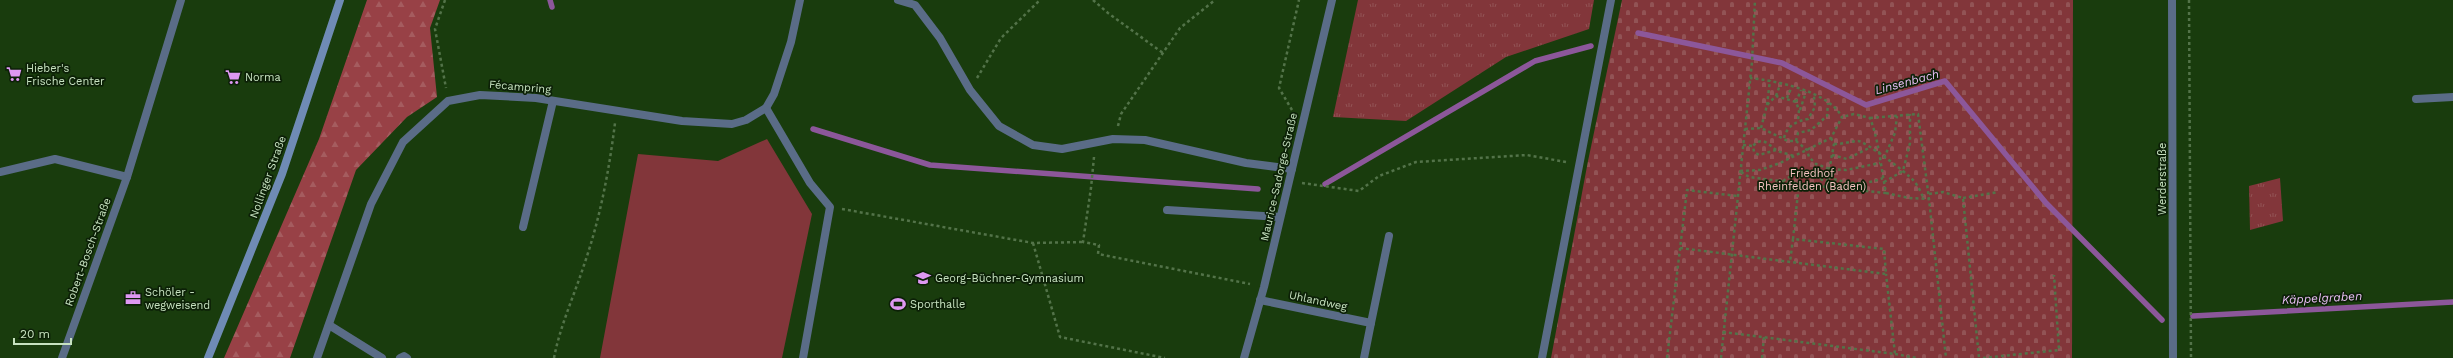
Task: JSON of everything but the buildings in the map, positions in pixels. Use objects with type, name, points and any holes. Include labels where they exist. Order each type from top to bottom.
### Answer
[{"type":"main road","name":"Nollinger Straße","points":[[208,358],[282,174],[340,0]]},
{"type":"street","name":"Robert-Bosch-Straße","points":[[62,358],[128,177],[181,0]]},
{"type":"street","points":[[800,0],[782,73],[766,108],[810,182],[830,207],[803,358]]},
{"type":"street","points":[[898,0],[915,2],[940,38],[970,90],[999,126],[1033,145],[1062,149],[1113,139],[1145,140],[1246,163],[1292,169]]},
{"type":"street","name":"Maurice-Sadorge-Straße","points":[[1244,358],[1264,287],[1332,0]]},
{"type":"street","points":[[1542,358],[1611,0]]},
{"type":"street","name":"Werderstraße","points":[[2172,0],[2173,358]]},
{"type":"street","name":"Fécampring","points":[[448,100],[480,95],[553,101],[616,112],[682,121],[732,124],[755,116],[766,108]]},
{"type":"street","points":[[2416,99],[2453,97]]},
{"type":"street","points":[[317,358],[371,204],[403,142],[448,100]]},
{"type":"street","points":[[523,228],[553,101]]},
{"type":"street","points":[[0,172],[55,159],[128,177]]},
{"type":"street","points":[[1167,210],[1280,218]]},
{"type":"street","points":[[1364,358],[1389,236]]},
{"type":"street","name":"Uhlandweg","points":[[1260,300],[1371,323]]},
{"type":"street","points":[[329,325],[382,358]]},
{"type":"street","points":[[400,358],[404,356],[407,358]]},
{"type":"path","points":[[445,0],[435,29],[448,100]]},
{"type":"path","points":[[970,90],[1001,38],[1040,0]]},
{"type":"path","points":[[1093,0],[1163,54]]},
{"type":"path","points":[[1113,139],[1121,114],[1180,28],[1215,0]]},
{"type":"path","points":[[1299,0],[1279,88],[1301,128]]},
{"type":"path","points":[[1721,358],[1752,62],[1755,0]]},
{"type":"path","points":[[2189,0],[2191,358]]},
{"type":"path","points":[[1750,78],[1781,82],[1814,95],[1834,106],[1842,117]]},
{"type":"path","points":[[1760,128],[1767,105],[1770,80]]},
{"type":"path","points":[[1767,105],[1776,96],[1781,82]]},
{"type":"path","points":[[1787,98],[1792,86]]},
{"type":"path","points":[[1799,110],[1796,102],[1801,90]]},
{"type":"path","points":[[1798,121],[1799,110],[1806,92]]},
{"type":"path","points":[[1784,138],[1790,127],[1798,121],[1808,119],[1815,108],[1814,95]]},
{"type":"path","points":[[1776,96],[1787,98],[1796,102]]},
{"type":"path","points":[[1796,141],[1798,133],[1811,130],[1827,116],[1828,103]]},
{"type":"path","points":[[554,358],[568,308],[597,224],[609,165],[616,112]]},
{"type":"path","points":[[1740,171],[1760,170],[1795,156],[1831,138],[1842,117],[1854,114],[1870,118],[1918,114],[1929,199],[1946,358]]},
{"type":"path","points":[[1884,182],[1903,171],[1910,143],[1910,114]]},
{"type":"path","points":[[1884,158],[1895,132],[1897,116]]},
{"type":"path","points":[[1870,118],[1876,135],[1878,154],[1886,193]]},
{"type":"path","points":[[1745,129],[1760,128],[1784,138],[1796,141],[1807,150],[1809,157],[1816,164],[1830,169],[1846,170],[1880,163]]},
{"type":"path","points":[[1826,187],[1834,144],[1831,138]]},
{"type":"path","points":[[1743,145],[1754,146],[1762,141],[1769,142],[1776,150],[1795,156]]},
{"type":"path","points":[[1834,144],[1848,145],[1858,141],[1871,147],[1914,181],[1924,199]]},
{"type":"path","points":[[1754,146],[1754,152],[1759,155],[1776,150]]},
{"type":"path","points":[[1832,155],[1847,158],[1871,147]]},
{"type":"path","points":[[1289,181],[1359,191],[1379,176],[1416,162],[1527,155],[1580,164]]},
{"type":"path","points":[[1083,242],[1093,164]]},
{"type":"path","points":[[1740,171],[1749,177],[1886,193],[1909,198],[1929,199]]},
{"type":"path","points":[[1783,181],[1799,171],[1813,174],[1827,183]]},
{"type":"path","points":[[1828,177],[1846,183],[1857,184],[1870,183],[1883,178]]},
{"type":"path","points":[[1790,262],[1799,184]]},
{"type":"path","points":[[1667,358],[1687,190],[1737,196]]},
{"type":"path","points":[[1928,194],[1943,192],[1963,198],[1998,192]]},
{"type":"path","points":[[1963,198],[1979,358]]},
{"type":"path","points":[[830,207],[1033,243],[1083,242],[1099,245],[1098,254],[1264,287]]},
{"type":"path","points":[[1793,239],[1884,250],[1895,354]]},
{"type":"path","points":[[1033,243],[1060,337],[1164,358]]},
{"type":"path","points":[[1680,248],[1886,274]]},
{"type":"path","points":[[1983,358],[2059,350],[2054,275]]},
{"type":"path","points":[[1723,332],[1917,358]]},
{"type":"path","points":[[1762,358],[1764,337]]},
{"type":"green space","points":[[367,0],[440,0],[430,28],[437,97],[407,117],[356,170],[290,358],[224,358],[319,139]]},
{"type":"green space","points":[[1358,0],[1594,0],[1589,29],[1506,57],[1406,121],[1333,117]]},
{"type":"green space","name":"Friedhof Rheinfelden (Baden)","points":[[1622,0],[2073,0],[2072,358],[1551,358],[1588,161]]},
{"type":"green space","points":[[767,139],[812,214],[782,358],[600,358],[638,154],[718,161]]},
{"type":"green space","points":[[2280,178],[2283,221],[2250,230],[2249,186]]},
{"type":"waterway","points":[[550,0],[552,7]]},
{"type":"waterway","name":"Linsenbach","points":[[1638,33],[1782,63],[1866,105],[1945,81],[2046,203],[2162,320]]},
{"type":"waterway","points":[[1325,184],[1535,61],[1591,46]]},
{"type":"waterway","points":[[813,129],[930,165],[1258,189]]},
{"type":"waterway","name":"Käppelgraben","points":[[2193,316],[2453,302]]},
{"type":"place","name":"Hieber's Frische Center","points":[[14,74]]},
{"type":"place","name":"Norma","points":[[233,77]]},
{"type":"place","name":"Georg-Büchner-Gymnasium","points":[[923,278]]},
{"type":"place","name":"Schöler - wegweisend","points":[[133,298]]},
{"type":"place","name":"Sporthalle","points":[[898,304]]}]
